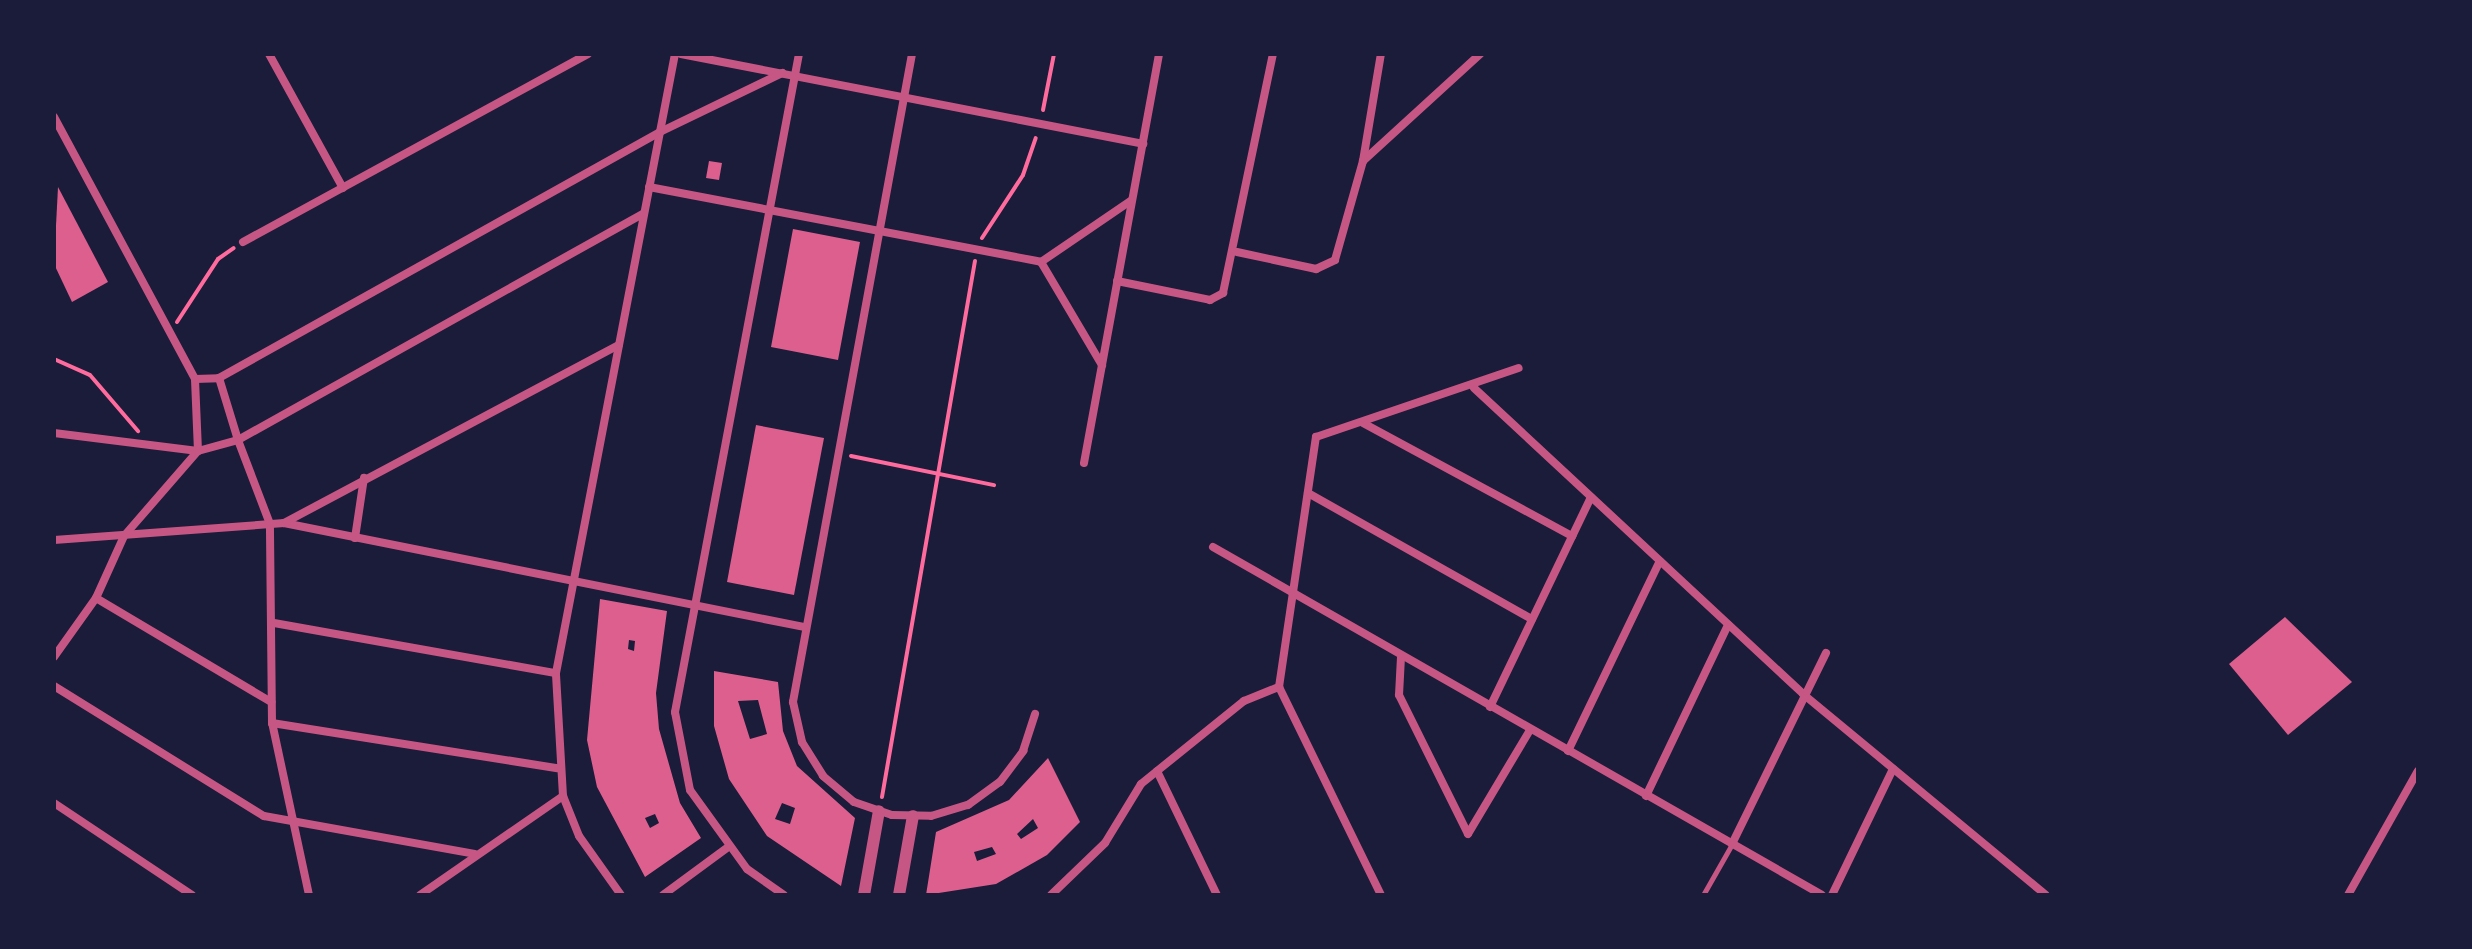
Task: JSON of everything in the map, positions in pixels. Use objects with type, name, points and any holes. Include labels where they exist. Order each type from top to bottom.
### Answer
[{"type":"street","points":[[243,242],[588,54]]},
{"type":"street","points":[[621,895],[579,836],[563,796],[557,768],[556,673],[649,187],[678,54],[1143,144]]},
{"type":"street","points":[[784,895],[764,885],[728,847],[690,790],[679,754],[675,712],[690,605],[799,54]]},
{"type":"street","points":[[912,54],[804,627],[793,702],[802,742],[823,776],[879,811],[913,816],[968,805],[1000,782],[1023,751],[1035,714]]},
{"type":"street","points":[[1084,463],[1159,54]]},
{"type":"street","points":[[1117,281],[1217,298],[1237,252],[1273,54]]},
{"type":"street","points":[[1237,252],[1316,269],[1331,264],[1363,161],[1381,54]]},
{"type":"street","points":[[1363,161],[1480,54]]},
{"type":"street","points":[[272,55],[343,188]]},
{"type":"street","points":[[195,379],[219,378],[660,132],[782,73]]},
{"type":"street","points":[[54,117],[195,379],[198,451],[124,536],[96,598],[54,657]]},
{"type":"street","points":[[649,187],[1041,262],[1132,200]]},
{"type":"street","points":[[54,433],[198,451],[238,440],[644,213]]},
{"type":"street","points":[[1041,262],[1102,365]]},
{"type":"street","points":[[284,523],[619,345]]},
{"type":"street","points":[[1381,895],[1279,687],[1316,437],[1474,388],[1519,368]]},
{"type":"street","points":[[219,378],[238,440],[270,524],[274,623],[272,723],[289,823],[309,895]]},
{"type":"street","points":[[1474,388],[1803,694],[2046,895]]},
{"type":"street","points":[[1363,423],[1572,536]]},
{"type":"street","points":[[355,538],[364,478]]},
{"type":"street","points":[[1308,493],[1532,619]]},
{"type":"street","points":[[1490,707],[1591,497]]},
{"type":"street","points":[[54,540],[284,523],[804,627]]},
{"type":"street","points":[[1213,547],[1293,596],[1822,895]]},
{"type":"street","points":[[1568,751],[1660,561]]},
{"type":"street","points":[[96,598],[271,702]]},
{"type":"street","points":[[274,623],[556,673]]},
{"type":"street","points":[[1646,796],[1728,625]]},
{"type":"street","points":[[1732,844],[1803,694],[1826,653]]},
{"type":"street","points":[[1401,657],[1399,695],[1468,834],[1530,730]]},
{"type":"street","points":[[54,686],[264,816],[289,823],[475,854]]},
{"type":"street","points":[[1051,895],[1105,843],[1126,802],[1157,771],[1244,701],[1279,687]]},
{"type":"street","points":[[272,723],[557,768]]},
{"type":"street","points":[[1832,895],[1893,769]]},
{"type":"street","points":[[1157,771],[1217,895]]},
{"type":"street","points":[[2348,895],[2418,771]]},
{"type":"street","points":[[420,895],[475,854],[563,796]]},
{"type":"street","points":[[54,803],[192,895]]},
{"type":"street","points":[[864,895],[879,811]]},
{"type":"street","points":[[899,895],[913,816]]},
{"type":"street","points":[[663,895],[728,847]]},
{"type":"street","points":[[762,895],[764,885]]},
{"type":"lane","points":[[1703,895],[1732,844]]},
{"type":"path","points":[[879,811],[977,250],[1023,175],[1041,122],[1054,54]]},
{"type":"path","points":[[168,329],[187,314],[218,259],[243,242]]},
{"type":"path","points":[[54,359],[90,375],[147,444]]},
{"type":"path","points":[[837,453],[994,485]]},
{"type":"building","points":[[709,161],[722,163],[719,180],[706,178]]},
{"type":"building","points":[[58,187],[108,282],[72,302],[54,264]]},
{"type":"building","points":[[793,229],[860,242],[838,360],[771,347]]},
{"type":"building","points":[[756,425],[824,438],[794,595],[727,582]]},
{"type":"building","points":[[600,599],[667,611],[656,693],[659,729],[680,803],[701,838],[645,877],[597,787],[587,740]],"holes":[[[629,640],[635,641],[634,651],[628,649]],[[655,814],[659,823],[650,828],[645,818]]]},
{"type":"building","points":[[2285,617],[2352,682],[2288,735],[2229,664]]},
{"type":"building","points":[[714,671],[778,682],[783,731],[797,766],[855,818],[841,886],[767,836],[729,779],[714,726]],"holes":[[[758,700],[767,734],[750,739],[738,701]],[[782,803],[795,808],[790,824],[775,819]]]},
{"type":"building","points":[[1048,758],[1080,822],[1047,855],[996,884],[926,895],[936,832],[1009,800]],"holes":[[[1033,819],[1038,828],[1021,839],[1017,834]],[[992,847],[996,854],[977,861],[974,852]]]}]
